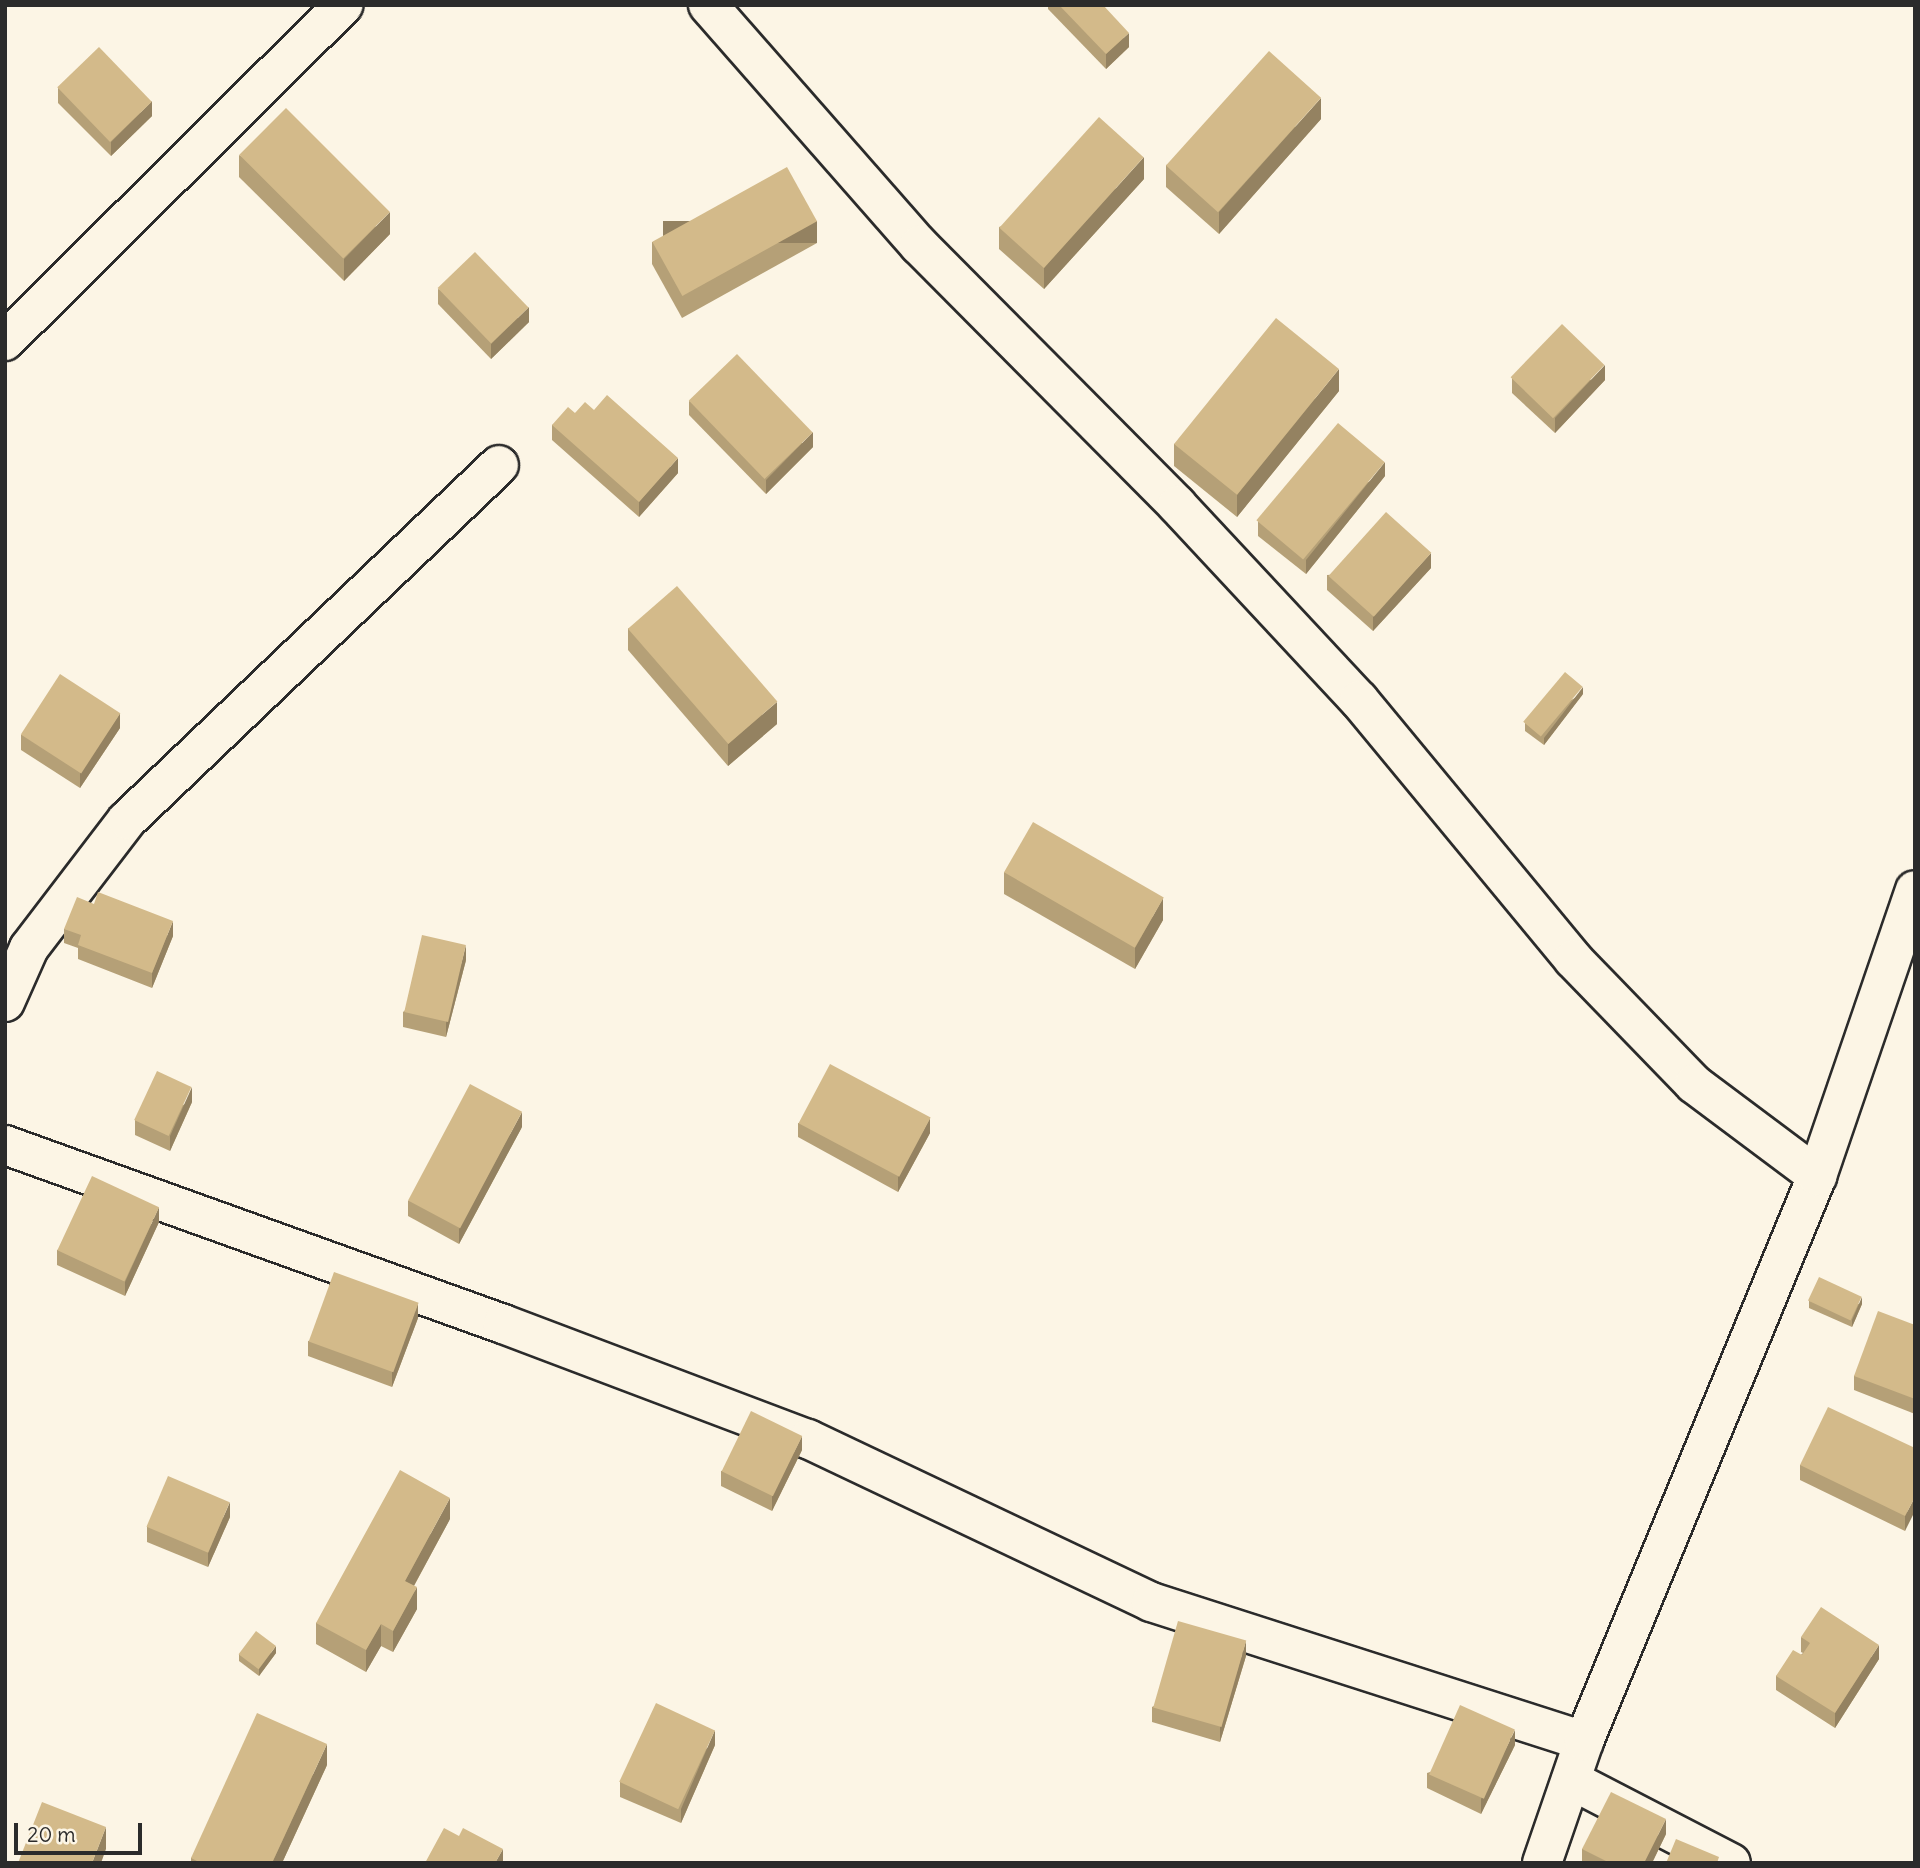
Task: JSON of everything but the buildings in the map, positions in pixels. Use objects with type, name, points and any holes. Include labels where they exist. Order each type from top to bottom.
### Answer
[{"type":"street","points":[[5,341],[344,5]]},
{"type":"street","points":[[708,5],[919,245],[1177,505],[1359,700],[1573,959],[1694,1084],[1817,1176]]},
{"type":"street","points":[[5,1002],[29,948],[127,820],[499,465]]},
{"type":"street","points":[[1542,1863],[1584,1741],[1817,1176],[1915,890]]},
{"type":"street","points":[[5,1145],[503,1324],[808,1439],[1150,1602],[1584,1741]]},
{"type":"street","points":[[1571,1780],[1731,1863]]}]
